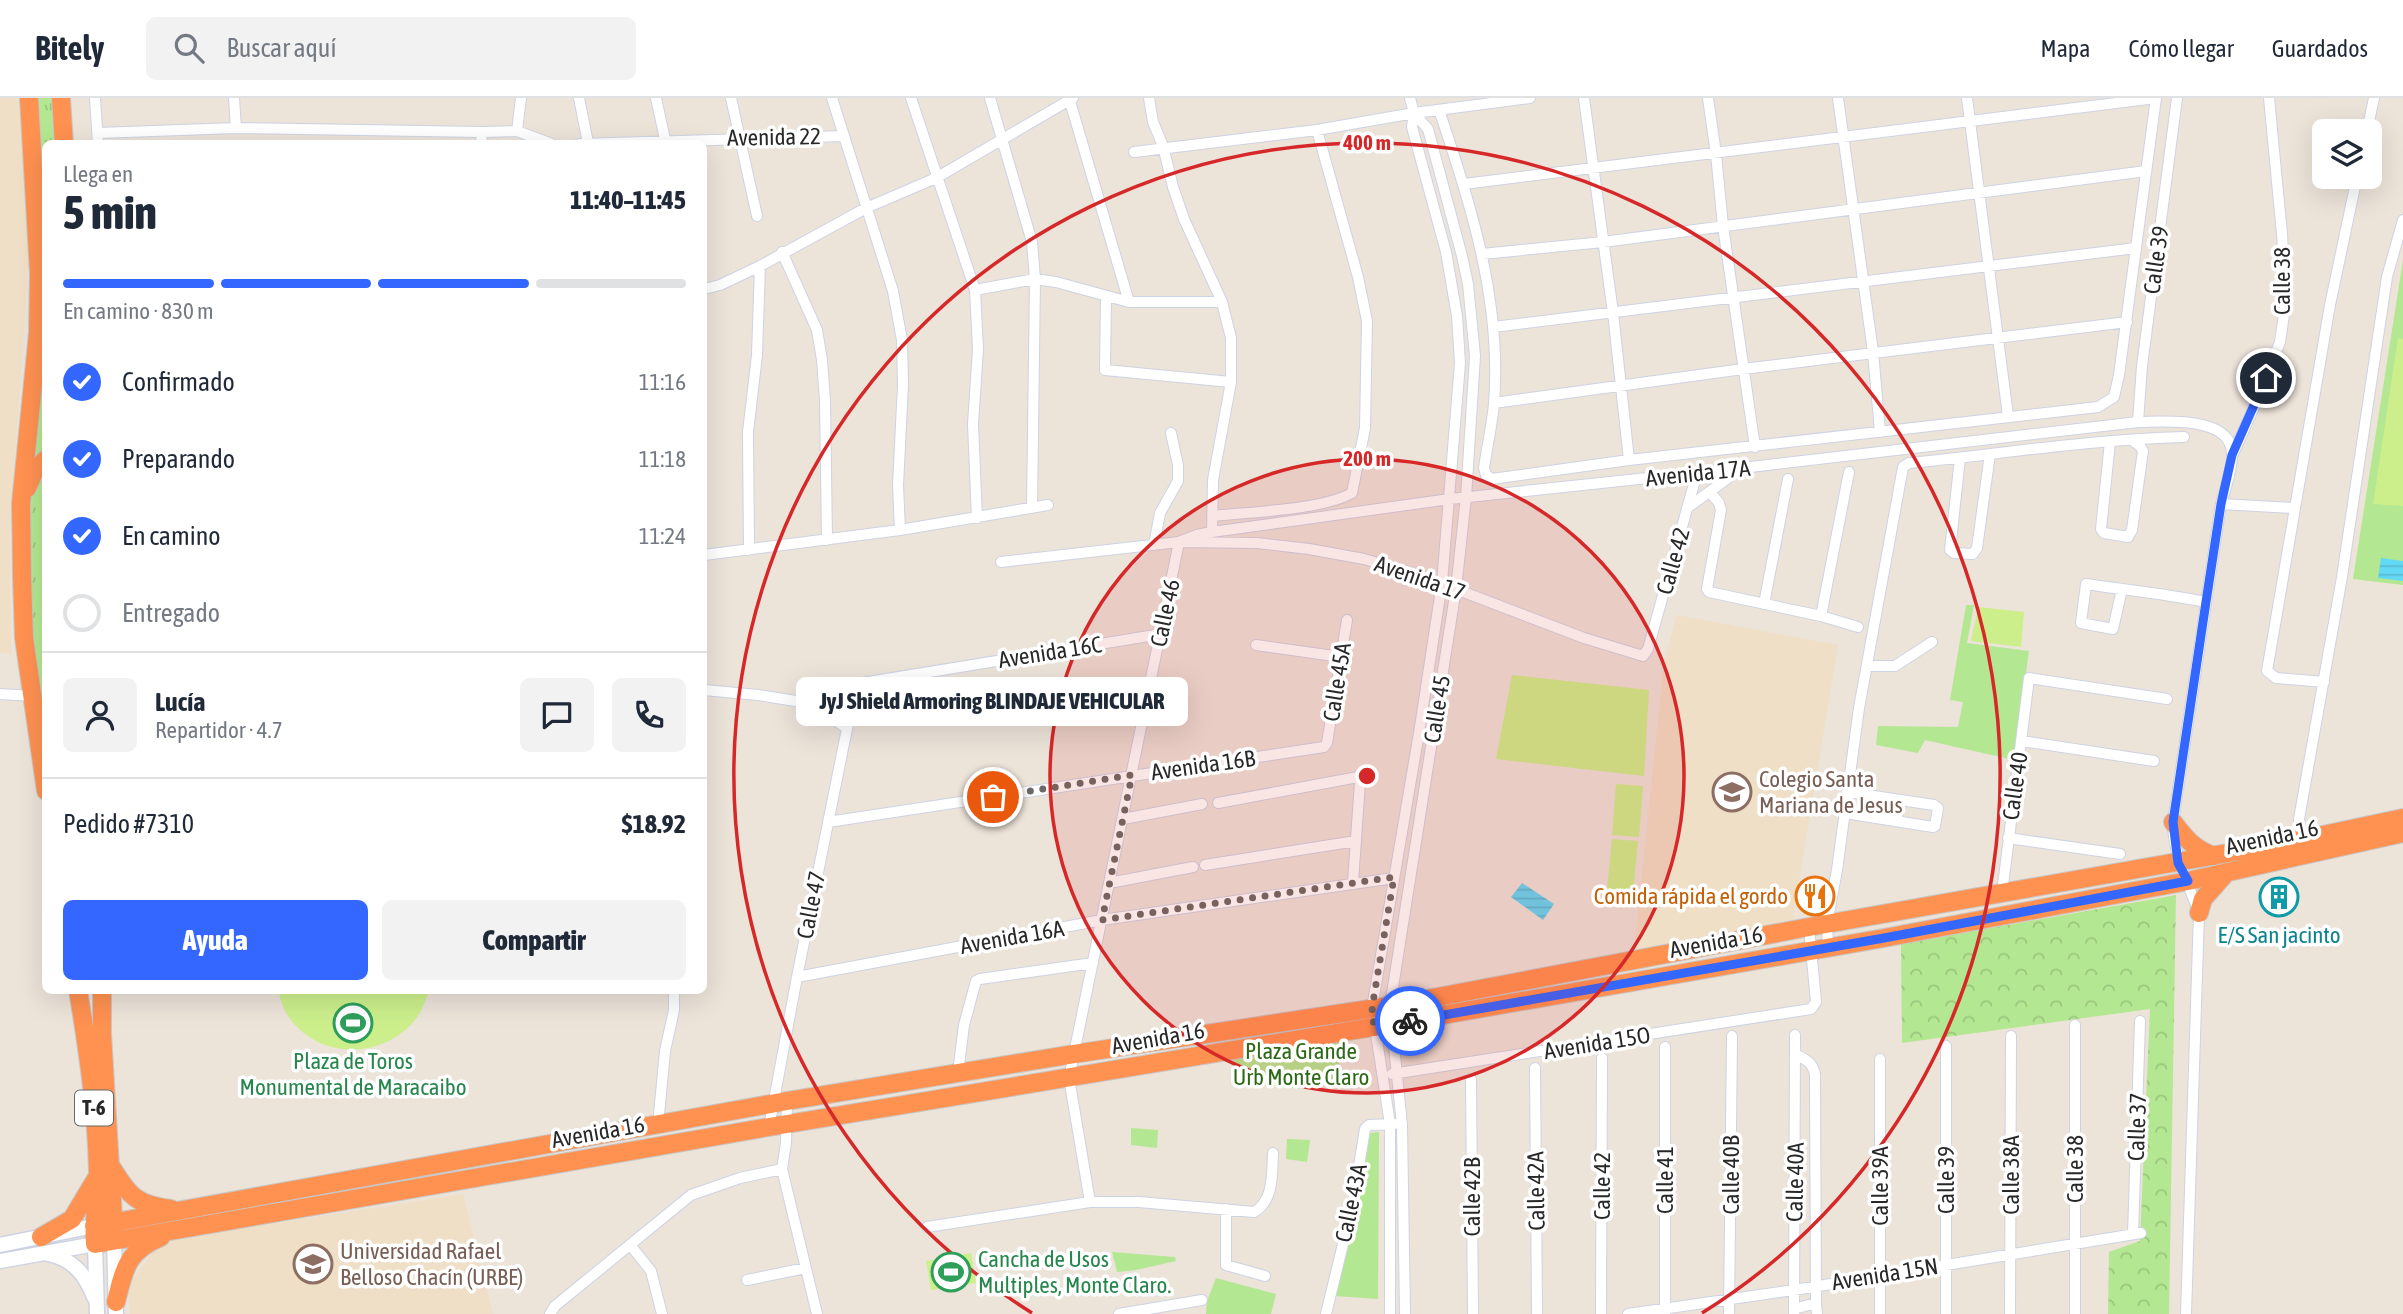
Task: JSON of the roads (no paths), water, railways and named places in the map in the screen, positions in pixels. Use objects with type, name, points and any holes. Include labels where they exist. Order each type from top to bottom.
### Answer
[{"type":"highway","points":[[29,98],[39,274],[38,321],[21,503],[24,639],[41,731]]},
{"type":"highway","points":[[61,98],[64,140]]},
{"type":"highway","points":[[21,503],[35,470],[42,462]]},
{"type":"highway","name":"Avenida 16","points":[[182,1220],[779,1103],[1381,1007],[2178,863],[2403,818]]},
{"type":"highway","points":[[2173,822],[2188,842],[2200,851],[2214,856]]},
{"type":"highway","name":"Avenida 16","points":[[94,1235],[1069,1078],[1820,949],[2188,881],[2403,833]]},
{"type":"highway","points":[[2199,913],[2203,899],[2227,872]]},
{"type":"highway","name":"T-6","points":[[79,994],[96,1126],[114,1232]]},
{"type":"highway","name":"T-6","points":[[94,1235],[104,1170],[102,994]]},
{"type":"highway","points":[[42,1245],[72,1219],[104,1170],[138,1199],[162,1208],[182,1220],[144,1244],[132,1256],[122,1276],[116,1308]]},
{"type":"main road","points":[[114,1232],[116,1308]]},
{"type":"main road","points":[[94,1235],[97,1308]]},
{"type":"main road","name":"Avenida 16","points":[[0,1261],[42,1245],[94,1235]]},
{"type":"main road","name":"Avenida 16","points":[[0,1245],[42,1245]]},
{"type":"main road","points":[[42,1245],[78,1267],[89,1284],[97,1308]]},
{"type":"street","points":[[95,98],[98,138],[236,128],[482,138],[517,131],[541,140]]},
{"type":"street","points":[[234,98],[236,128]]},
{"type":"street","points":[[517,131],[521,98]]},
{"type":"street","points":[[579,98],[587,140]]},
{"type":"street","points":[[656,98],[665,140]]},
{"type":"street","points":[[731,98],[757,216]]},
{"type":"street","points":[[832,98],[893,291],[902,340],[903,386],[898,485],[900,530]]},
{"type":"street","points":[[911,98],[975,290],[978,349],[973,424],[977,518]]},
{"type":"street","points":[[990,98],[1032,242],[1035,279],[1032,508]]},
{"type":"street","points":[[707,288],[760,266],[866,208],[936,178],[1071,98],[1129,302]]},
{"type":"street","points":[[1149,98],[1153,122],[1163,146],[1173,187],[1184,219],[1222,302],[1231,338],[1231,382],[1213,480],[1212,532]]},
{"type":"street","name":"Calle 45","points":[[1390,1314],[1390,1124],[1382,1076],[1381,1007],[1394,877],[1442,583],[1460,363],[1457,316],[1446,252],[1412,127],[1414,113],[1410,98]]},
{"type":"street","points":[[1134,152],[1163,146],[1317,130],[1414,113],[1530,98]]},
{"type":"street","points":[[1584,98],[1613,313],[1629,460]]},
{"type":"street","points":[[1708,98],[1742,369],[1755,447]]},
{"type":"street","points":[[1838,98],[1873,352],[1880,432]]},
{"type":"street","points":[[1966,98],[2008,416]]},
{"type":"street","points":[[1439,110],[1464,184],[1482,254],[1493,327],[1494,403],[1484,468],[1486,475],[1492,479],[1629,460],[2098,407],[2114,397],[2127,322],[2157,98],[1464,184]]},
{"type":"street","name":"Calle 39","points":[[2138,422],[2142,366],[2177,98]]},
{"type":"street","name":"Calle 38","points":[[2178,863],[2173,822],[2221,504],[2232,455],[2280,342],[2286,301],[2269,98]]},
{"type":"street","points":[[2370,119],[2374,98]]},
{"type":"street","name":"Calle 45","points":[[1405,1314],[1402,1125],[1397,1074],[1382,1025],[1381,1007],[1456,589],[1466,497],[1475,356],[1468,284],[1428,129],[1414,113]]},
{"type":"street","points":[[1213,516],[1322,503],[1352,493],[1365,428],[1367,321],[1358,277],[1317,130]]},
{"type":"street","name":"Avenida 22","points":[[702,140],[844,136]]},
{"type":"street","points":[[1482,254],[1603,242],[2146,171]]},
{"type":"street","points":[[2324,682],[2276,678],[2267,671],[2330,305],[2354,189]]},
{"type":"street","points":[[2305,839],[2299,818],[2324,682],[2387,277],[2403,220]]},
{"type":"street","points":[[1493,327],[2136,248]]},
{"type":"street","points":[[782,252],[817,330],[822,360],[827,540]]},
{"type":"street","points":[[749,550],[748,432],[757,355],[760,266]]},
{"type":"street","points":[[975,290],[1035,279],[1129,302],[1222,302]]},
{"type":"street","points":[[1106,296],[1105,370],[1231,382]]},
{"type":"street","points":[[1494,403],[1873,352],[2127,322]]},
{"type":"street","name":"Avenida 17A","points":[[1179,542],[1212,532],[1450,499],[2138,422],[2184,422],[2218,430],[2230,445],[2232,455]]},
{"type":"street","points":[[1154,545],[1160,513],[1178,481],[1178,465],[1171,433]]},
{"type":"street","points":[[1820,949],[1818,926],[1832,905],[1859,708],[1903,467],[1909,463],[1990,454],[2184,437]]},
{"type":"street","points":[[2110,442],[2101,530],[2104,533],[2128,537],[2132,530],[2143,451],[2131,440]]},
{"type":"street","points":[[1960,458],[1950,550],[1954,553],[1973,554],[1977,548],[1990,454]]},
{"type":"street","points":[[1688,508],[1742,468]]},
{"type":"street","points":[[1821,616],[1849,472]]},
{"type":"street","name":"Calle 42","points":[[1647,649],[1697,473]]},
{"type":"street","points":[[1763,604],[1788,479]]},
{"type":"street","points":[[1710,492],[1721,510],[1707,589],[1709,592],[1821,616],[1858,627]]},
{"type":"street","points":[[2221,504],[2294,508]]},
{"type":"street","points":[[707,555],[900,530],[1048,505]]},
{"type":"street","points":[[1002,562],[1179,542]]},
{"type":"street","name":"Avenida 17","points":[[1179,542],[1257,543],[1364,559],[1442,583],[1584,638],[1640,656],[1645,654],[1647,649]]},
{"type":"street","name":"Calle 46","points":[[1069,1078],[1179,542]]},
{"type":"street","points":[[2122,589],[2113,629],[2081,623],[2086,584],[2122,589],[2206,602]]},
{"type":"street","name":"Calle 45A","points":[[1327,743],[1348,620]]},
{"type":"street","name":"Avenida 16C","points":[[808,703],[856,684],[1161,634]]},
{"type":"street","points":[[1868,666],[1895,666],[1932,642]]},
{"type":"street","points":[[1256,645],[1341,657]]},
{"type":"street","name":"Calle 40","points":[[2002,893],[2029,678],[2167,699]]},
{"type":"street","name":"Calle 47","points":[[778,1126],[797,977],[856,684]]},
{"type":"street","points":[[707,690],[808,703],[847,728]]},
{"type":"street","points":[[0,694],[33,696]]},
{"type":"street","points":[[2022,741],[2154,761]]},
{"type":"street","name":"Avenida 16B","points":[[828,822],[1319,748],[1327,743]]},
{"type":"street","points":[[1218,803],[1358,777],[1360,782],[1353,882]]},
{"type":"street","points":[[1845,813],[1935,826],[1936,806],[1847,792]]},
{"type":"street","points":[[1896,821],[1901,800]]},
{"type":"street","points":[[1123,819],[1202,804]]},
{"type":"street","points":[[2008,838],[2120,854]]},
{"type":"street","points":[[1205,866],[1356,841]]},
{"type":"street","points":[[2178,863],[2188,881],[2199,913],[2186,1314]]},
{"type":"street","points":[[1110,883],[1193,867]]},
{"type":"street","name":"Avenida 16A","points":[[797,977],[1102,920],[1394,877]]},
{"type":"street","points":[[1818,926],[1820,949]]},
{"type":"street","name":"Avenida 15O","points":[[1382,1076],[1811,1009],[1816,1002],[1820,949]]},
{"type":"street","points":[[958,1073],[964,1026],[976,981],[1093,963]]},
{"type":"street","points":[[658,1125],[674,994]]},
{"type":"street","name":"Calle 37","points":[[2137,1234],[2140,1021]]},
{"type":"street","name":"Calle 38","points":[[2075,1314],[2076,1024]]},
{"type":"street","name":"Calle 40A","points":[[1795,1035],[1794,1311],[1816,1309],[1818,1285],[1814,1165],[1815,1075],[1809,1061],[1797,1055]]},
{"type":"street","name":"Calle 40B","points":[[1729,1314],[1732,1036]]},
{"type":"street","name":"Calle 38A","points":[[2010,1314],[2011,1036]]},
{"type":"street","name":"Calle 39","points":[[1946,1046],[1946,1314]]},
{"type":"street","name":"Calle 41","points":[[1665,1047],[1665,1312]]},
{"type":"street","name":"Calle 42","points":[[1601,1314],[1602,1058]]},
{"type":"street","name":"Calle 39A","points":[[1880,1059],[1880,1314]]},
{"type":"street","name":"Calle 42A","points":[[1535,1068],[1537,1314]]},
{"type":"street","points":[[1069,1078],[1090,1202]]},
{"type":"street","name":"Calle 42B","points":[[1471,1079],[1473,1314]]},
{"type":"street","points":[[779,1103],[782,1169],[817,1314]]},
{"type":"street","points":[[1390,1124],[1402,1125]]},
{"type":"street","name":"Calle 43A","points":[[1326,1314],[1353,1203],[1365,1129],[1369,1125],[1390,1124]]},
{"type":"street","points":[[927,1227],[1090,1202],[1139,1202],[1258,1210],[1271,1187],[1273,1153]]},
{"type":"street","points":[[1796,1165],[1814,1165]]},
{"type":"street","points":[[550,1314],[555,1306],[691,1195],[740,1178],[782,1169]]},
{"type":"street","points":[[1226,1209],[1226,1265],[1265,1276]]},
{"type":"street","name":"Avenida 15N","points":[[1628,1314],[1665,1312],[2137,1234]]},
{"type":"street","points":[[631,1246],[651,1271],[662,1314]]},
{"type":"street","points":[[747,1280],[806,1268]]},
{"type":"street","points":[[1119,1314],[1202,1300]]},
{"type":"water","points":[[2381,558],[2403,561],[2403,581],[2378,578]]},
{"type":"water","points":[[1522,883],[1554,904],[1543,920],[1511,897]]},
{"type":"place","name":"Colegio Santa Mariana de Jesus","points":[[1732,792]]},
{"type":"place","name":"JyJ Shield Armoring BLINDAJE VEHICULAR","points":[[993,797]]},
{"type":"place","name":"Comida rápida el gordo","points":[[1815,896]]},
{"type":"place","name":"E/S San jacinto","points":[[2279,897]]},
{"type":"place","name":"Plaza de Toros Monumental de Maracaibo","points":[[353,1023]]},
{"type":"place","name":"Universidad Rafael Belloso Chacín (URBE)","points":[[313,1264]]},
{"type":"place","name":"Cancha de Usos Multiples, Monte Claro.","points":[[951,1272]]},
{"type":"park label","name":"Plaza Grande Urb Monte Claro","points":[[1301,1064]]}]
